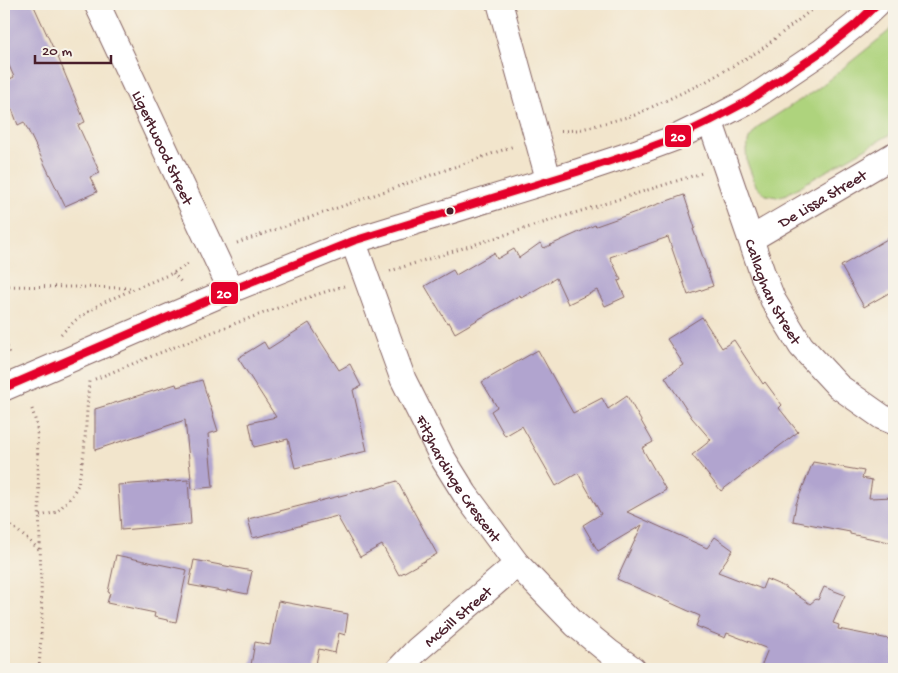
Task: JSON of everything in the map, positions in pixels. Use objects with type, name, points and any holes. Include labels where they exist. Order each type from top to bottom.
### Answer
[{"type":"street","name":"Ligertwood Street","points":[[97,4],[231,290]]},
{"type":"street","points":[[500,4],[548,180]]},
{"type":"street","points":[[4,388],[231,290],[353,242],[640,151],[675,138],[710,122],[748,101],[822,52],[877,4]]},
{"type":"street","name":"Callaghan Street","points":[[710,122],[773,300],[801,346],[838,386],[882,417],[894,422]]},
{"type":"street","name":"De Lissa Street","points":[[751,239],[894,156]]},
{"type":"street","name":"Fitzhardinge Crescent","points":[[353,242],[403,379],[442,457],[465,494],[517,564],[576,625],[633,669]]},
{"type":"street","name":"McGill Street","points":[[399,669],[416,650],[517,564]]},
{"type":"path","points":[[59,336],[76,320],[100,304],[174,273],[213,252],[497,151],[560,131],[578,130],[635,115],[705,82],[759,51],[819,4]]},
{"type":"path","points":[[219,330],[308,297],[725,166]]},
{"type":"path","points":[[4,286],[136,288]]},
{"type":"path","points":[[4,332],[8,354]]},
{"type":"path","points":[[40,516],[57,512],[71,497],[78,485],[84,453],[89,381]]},
{"type":"path","points":[[32,409],[37,426],[41,552],[42,619],[39,669]]},
{"type":"path","points":[[4,519],[41,552]]},
{"type":"green space","points":[[894,27],[894,132],[787,194],[777,197],[766,195],[756,186],[747,162],[746,150],[749,139],[759,126],[816,90]]},
{"type":"building","points":[[4,4],[33,4],[55,50],[85,122],[78,125],[100,173],[90,177],[97,192],[65,206],[24,122],[18,125],[12,109],[9,110],[4,98],[4,82],[14,77],[4,54]]},
{"type":"building","points":[[684,195],[695,228],[693,229],[713,286],[688,295],[668,237],[610,257],[621,280],[618,281],[625,297],[605,306],[597,290],[568,304],[556,278],[521,298],[520,295],[455,333],[425,286],[453,270],[456,275],[494,253],[497,259],[514,249],[519,258],[540,243],[544,248],[595,225]]},
{"type":"building","points":[[894,235],[894,290],[864,307],[841,266]]},
{"type":"building","points":[[702,317],[722,348],[734,340],[763,384],[765,382],[782,405],[779,408],[798,432],[721,491],[692,455],[711,440],[692,418],[665,377],[684,365],[667,339]]},
{"type":"building","points":[[309,323],[339,370],[350,364],[361,386],[353,390],[367,451],[295,468],[288,439],[254,447],[249,423],[276,417],[238,358],[264,342],[268,349]]},
{"type":"building","points":[[538,350],[573,413],[602,398],[608,409],[627,396],[653,442],[642,448],[666,490],[627,512],[707,548],[715,537],[733,550],[718,572],[762,589],[766,579],[785,587],[810,604],[816,599],[818,600],[824,587],[845,595],[833,623],[839,625],[838,629],[894,640],[894,669],[760,669],[768,649],[727,633],[725,638],[696,626],[700,616],[617,579],[642,525],[598,551],[583,525],[601,514],[578,473],[556,486],[522,426],[505,436],[491,411],[497,407],[482,382]]},
{"type":"building","points":[[202,380],[218,431],[208,434],[213,487],[192,489],[185,420],[95,450],[95,409],[176,384],[177,387]]},
{"type":"building","points":[[813,462],[864,471],[862,478],[872,480],[869,498],[894,497],[894,543],[793,521],[796,504]]},
{"type":"building","points":[[188,480],[191,524],[121,530],[118,485]]},
{"type":"building","points":[[397,481],[437,554],[399,575],[382,545],[360,557],[337,516],[253,538],[248,519],[376,488]]},
{"type":"building","points":[[116,555],[187,570],[176,622],[154,617],[155,613],[107,603]]},
{"type":"building","points":[[194,560],[252,571],[247,594],[189,585]]},
{"type":"building","points":[[278,601],[348,614],[345,635],[339,633],[335,653],[319,649],[315,669],[277,669],[251,665],[255,642],[270,645]]},
{"type":"transit line","name":"20","points":[[4,388],[231,290],[353,241],[577,172],[675,138],[748,101],[821,52],[855,25],[877,4]]}]
